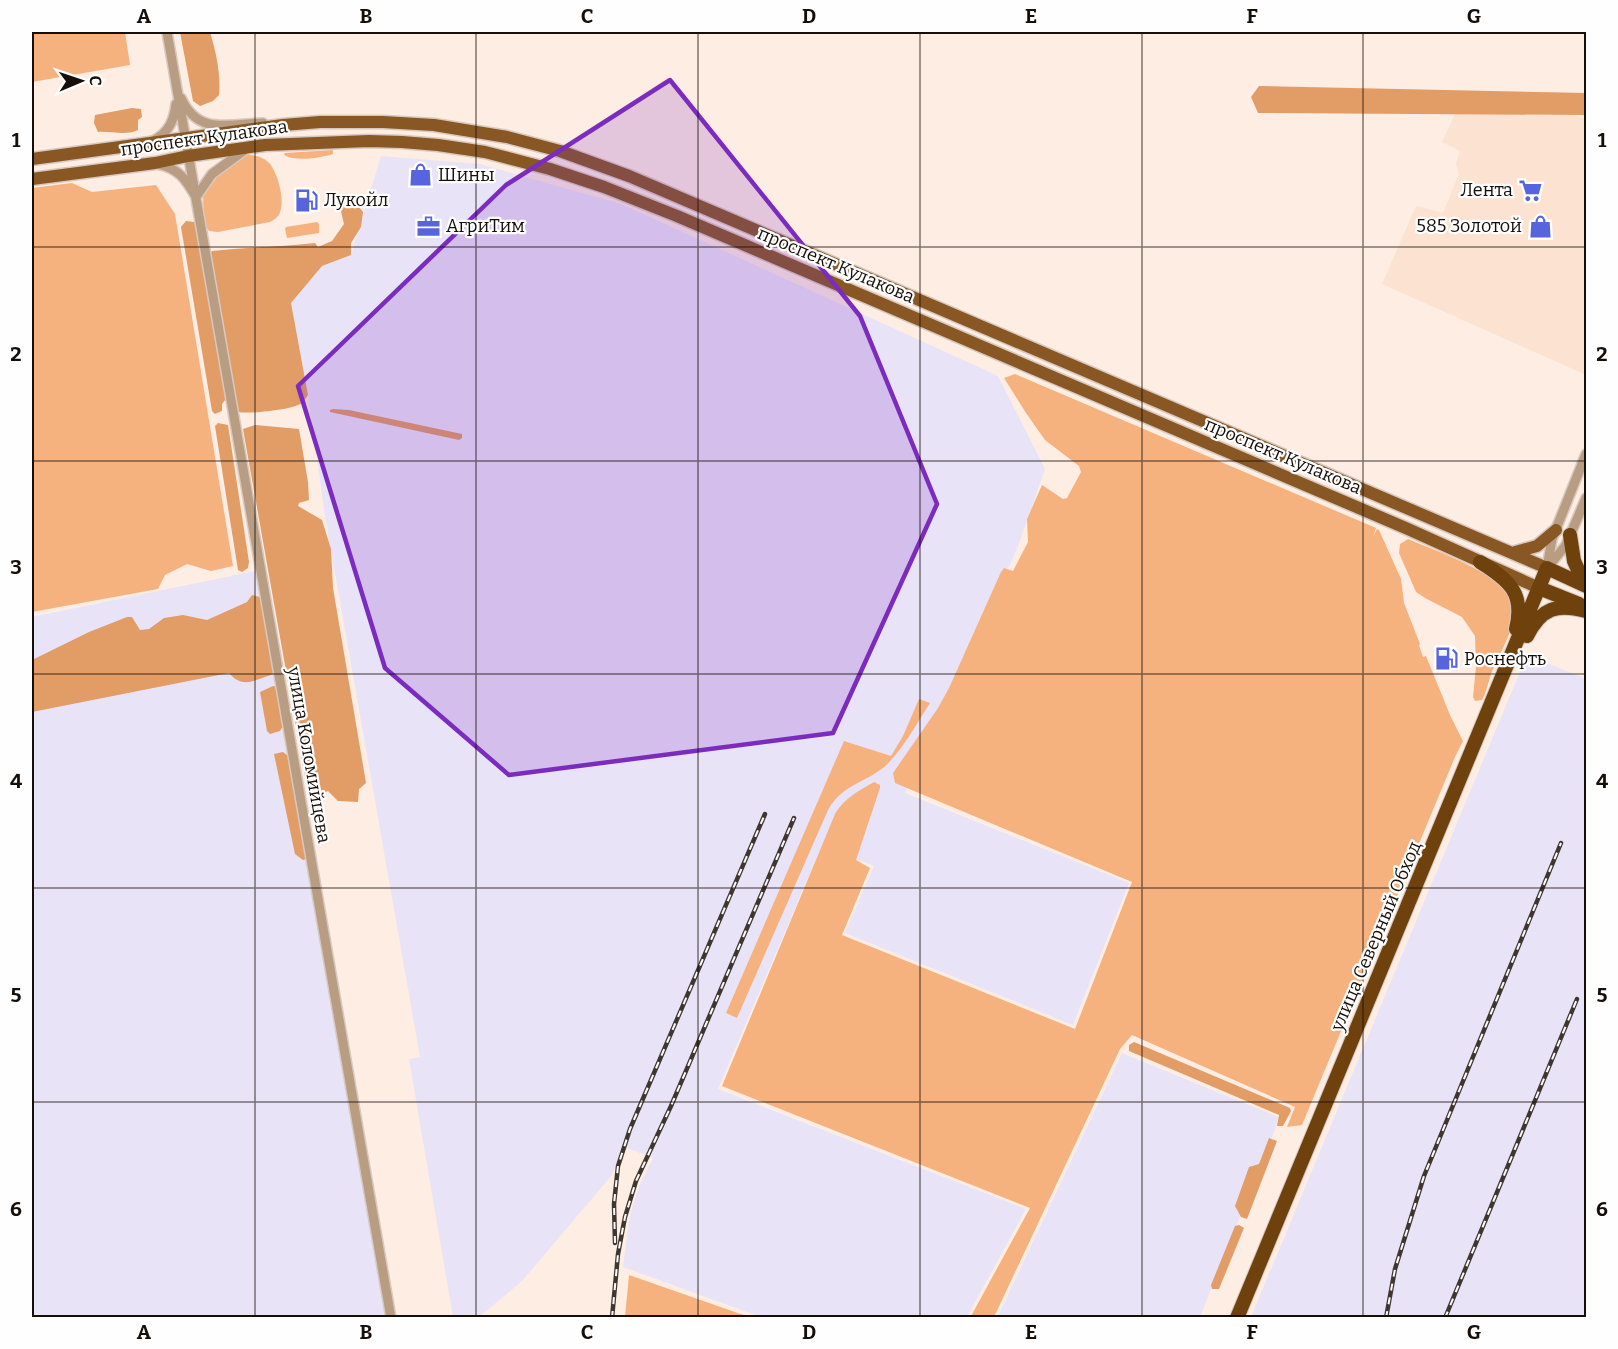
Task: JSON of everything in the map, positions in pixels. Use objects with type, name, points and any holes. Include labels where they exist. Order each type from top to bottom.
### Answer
[{"type":"highway","points":[[1570,535],[1574,561],[1586,585]]},
{"type":"highway","points":[[1480,562],[1499,573],[1509,583],[1519,602],[1517,645]]},
{"type":"highway","name":"проспект Кулакова","points":[[1547,568],[1586,585]]},
{"type":"highway","name":"улица Северный Обход","points":[[1237,1317],[1547,568]]},
{"type":"highway","name":"проспект Кулакова","points":[[1539,588],[1587,609]]},
{"type":"highway","points":[[1517,645],[1526,639],[1531,627],[1542,614],[1564,607],[1587,609]]},
{"type":"main road","name":"проспект Кулакова","points":[[32,159],[283,125],[356,121],[434,125],[507,136],[575,156],[639,181],[1547,568]]},
{"type":"main road","name":"проспект Кулакова","points":[[32,179],[155,163],[250,146],[305,142],[369,141],[438,145],[484,152],[576,177],[677,216],[1539,588]]},
{"type":"main road","points":[[1511,553],[1537,546],[1556,530]]},
{"type":"street","name":"улица Коломийцева","points":[[167,32],[391,1317]]},
{"type":"street","points":[[177,90],[191,115],[205,124],[218,126],[265,123],[283,125]]},
{"type":"street","points":[[146,144],[166,133],[173,122],[177,90]]},
{"type":"street","points":[[196,197],[212,174],[250,146]]},
{"type":"street","name":"улица Коломийцева","points":[[155,163],[180,172],[196,197]]},
{"type":"street","points":[[1547,568],[1552,539],[1587,454]]},
{"type":"street","points":[[1547,568],[1566,545],[1587,498]]},
{"type":"highlighted area","points":[[670,80],[860,316],[937,504],[833,733],[509,775],[385,668],[298,386],[506,185]]},
{"type":"shaded area","points":[[32,32],[125,32],[130,65],[32,82]]},
{"type":"shaded area","points":[[180,32],[210,32],[219,71],[219,95],[213,101],[200,106],[193,101]]},
{"type":"shaded area","points":[[1259,86],[1586,93],[1586,115],[1258,113],[1251,97]]},
{"type":"shaded area","points":[[132,108],[141,109],[142,117],[138,120],[138,130],[123,133],[98,132],[94,123],[95,115]]},
{"type":"shaded area","points":[[1455,114],[1574,115],[1586,120],[1586,375],[1382,284],[1416,206],[1443,213],[1459,174],[1456,163],[1460,151],[1442,142]]},
{"type":"shaded area","points":[[333,150],[333,154],[308,159],[284,155],[285,153]]},
{"type":"shaded area","points":[[248,155],[263,158],[273,168],[281,194],[279,215],[270,222],[218,232],[209,231],[204,224],[203,195],[215,173],[240,157]]},
{"type":"shaded area","points":[[381,156],[480,164],[621,204],[998,376],[1045,469],[1017,549],[905,793],[1129,883],[1073,1025],[845,933],[874,866],[822,845],[718,1089],[1026,1209],[967,1317],[761,1317],[623,1267],[630,1214],[640,1184],[653,1158],[622,1146],[612,1175],[522,1281],[479,1317],[453,1317],[409,1059],[420,1057],[325,516],[308,395],[291,303],[322,266],[351,255]]},
{"type":"shaded area","points":[[72,183],[92,192],[156,185],[175,214],[233,566],[211,571],[187,564],[165,575],[158,589],[32,612],[32,188]]},
{"type":"shaded area","points":[[353,199],[363,212],[361,227],[351,243],[351,255],[322,266],[291,303],[308,395],[302,403],[290,408],[238,412],[210,254],[212,251],[315,243],[318,247],[332,241],[344,224],[339,203]]},
{"type":"shaded area","points":[[186,221],[194,222],[198,226],[226,399],[222,404],[222,411],[215,414],[212,411],[181,227]]},
{"type":"shaded area","points":[[317,222],[319,233],[287,238],[286,227]]},
{"type":"shaded area","points":[[1015,374],[1376,528],[1373,537],[1377,529],[1379,530],[1401,579],[1404,603],[1423,657],[1426,656],[1463,741],[1302,1125],[1287,1127],[1295,1107],[1132,1035],[1120,1049],[994,1317],[970,1318],[1030,1208],[722,1086],[835,814],[847,799],[874,782],[880,785],[880,788],[856,860],[870,868],[842,935],[1075,1029],[1132,882],[895,783],[893,773],[938,708],[949,688],[1001,572],[1004,568],[1013,571],[1028,542],[1027,519],[1042,485],[1063,499],[1067,498],[1081,472],[1079,466],[1045,440],[1026,413],[1004,378]]},
{"type":"shaded area","points":[[333,409],[349,410],[462,434],[462,438],[459,440],[330,412]]},
{"type":"shaded area","points":[[218,423],[228,425],[249,562],[248,568],[242,572],[238,570],[215,426]]},
{"type":"shaded area","points":[[255,425],[299,429],[309,500],[299,503],[298,506],[322,520],[331,549],[333,588],[366,783],[359,789],[358,802],[338,801],[328,791],[309,800],[243,429]]},
{"type":"shaded area","points":[[1408,539],[1484,573],[1508,593],[1513,603],[1512,627],[1482,700],[1475,701],[1473,697],[1476,666],[1475,636],[1462,617],[1416,592],[1399,553],[1400,544]]},
{"type":"shaded area","points":[[255,571],[386,1317],[32,1317],[32,617]]},
{"type":"shaded area","points":[[252,595],[264,598],[274,674],[245,682],[239,681],[229,673],[32,712],[32,660],[89,632],[127,617],[132,617],[140,630],[149,629],[164,618],[183,615],[207,620],[247,602]]},
{"type":"shaded area","points":[[1527,655],[1586,679],[1586,1317],[1251,1317]]},
{"type":"shaded area","points":[[273,686],[277,687],[283,726],[280,731],[270,734],[267,731],[260,692]]},
{"type":"shaded area","points":[[919,699],[930,703],[890,762],[846,790],[828,810],[737,1018],[726,1013],[844,741],[891,756],[903,736]]},
{"type":"shaded area","points":[[283,752],[288,756],[306,859],[303,860],[295,854],[274,754]]},
{"type":"shaded area","points":[[1134,1042],[1290,1108],[1291,1111],[1283,1126],[1277,1126],[1279,1115],[1129,1051],[1129,1045]]},
{"type":"shaded area","points":[[1122,1053],[1278,1117],[1200,1317],[997,1318]]},
{"type":"shaded area","points":[[1269,1138],[1277,1141],[1247,1219],[1241,1217],[1235,1206],[1249,1167],[1259,1164]]},
{"type":"shaded area","points":[[1239,1225],[1244,1228],[1219,1289],[1212,1289],[1211,1285],[1235,1226]]},
{"type":"shaded area","points":[[629,1275],[749,1317],[625,1317]]},
{"type":"railway","points":[[615,1243],[614,1204],[618,1166],[630,1129],[765,814]]},
{"type":"railway","points":[[612,1318],[618,1254],[625,1217],[636,1181],[671,1106],[794,818]]},
{"type":"railway","points":[[1386,1318],[1395,1269],[1424,1176],[1561,843]]},
{"type":"railway","points":[[1445,1318],[1577,999]]},
{"type":"place","name":"Шины","points":[[420,175]]},
{"type":"place","name":"Лента","points":[[1531,190]]},
{"type":"place","name":"Лукойл","points":[[306,200]]},
{"type":"place","name":"АгриТим","points":[[428,226]]},
{"type":"place","name":"585 Золотой","points":[[1540,226]]},
{"type":"place","name":"Роснефть","points":[[1446,659]]}]
